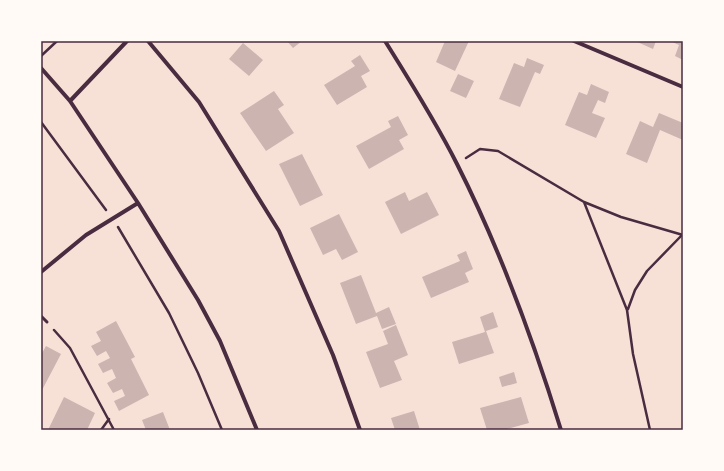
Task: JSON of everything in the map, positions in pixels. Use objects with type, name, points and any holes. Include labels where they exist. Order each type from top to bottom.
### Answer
[{"type":"street","points":[[70,101],[127,41]]},
{"type":"street","points":[[148,41],[199,102],[279,231],[333,355],[360,430]]},
{"type":"street","points":[[385,41],[457,163],[479,209],[513,291],[538,359],[561,430]]},
{"type":"street","points":[[574,41],[683,87]]},
{"type":"street","points":[[41,68],[70,101],[138,203],[198,300],[220,341],[257,430]]},
{"type":"street","points":[[41,272],[86,235],[138,203]]},
{"type":"lane","points":[[41,316],[47,322]]},
{"type":"path","points":[[41,56],[57,41]]},
{"type":"path","points":[[41,122],[112,218],[169,313],[198,373],[222,430]]},
{"type":"path","points":[[457,163],[480,149],[498,151],[584,202],[620,216],[683,235],[647,271],[635,290],[627,310]]},
{"type":"path","points":[[584,202],[627,310],[633,354],[650,430]]},
{"type":"path","points":[[47,322],[70,348],[114,430]]},
{"type":"path","points":[[101,430],[109,419]]},
{"type":"building","points":[[287,41],[302,41],[293,48]]},
{"type":"building","points":[[445,41],[469,41],[455,71],[436,62]]},
{"type":"building","points":[[635,41],[656,41],[653,49]]},
{"type":"building","points":[[670,41],[683,41],[683,60],[675,56],[679,45]]},
{"type":"building","points":[[243,43],[263,60],[249,76],[229,59]]},
{"type":"building","points":[[360,55],[370,71],[361,76],[367,87],[337,105],[324,85],[355,66],[351,61]]},
{"type":"building","points":[[527,58],[544,65],[540,74],[535,72],[520,107],[499,99],[514,63],[524,67]]},
{"type":"building","points":[[458,74],[474,81],[466,98],[450,91]]},
{"type":"building","points":[[591,84],[609,92],[605,103],[598,100],[592,113],[605,118],[596,138],[565,125],[579,92],[587,95]]},
{"type":"building","points":[[274,91],[284,105],[278,109],[294,133],[266,151],[240,113]]},
{"type":"building","points":[[659,113],[683,123],[683,140],[660,130],[647,163],[626,154],[640,121],[653,127]]},
{"type":"building","points":[[398,116],[408,135],[399,140],[404,149],[369,169],[356,146],[391,127],[388,121]]},
{"type":"building","points":[[302,154],[323,195],[300,206],[279,164]]},
{"type":"building","points":[[405,192],[409,201],[427,192],[439,215],[401,234],[385,202]]},
{"type":"building","points":[[339,214],[358,252],[342,260],[336,249],[323,255],[310,228]]},
{"type":"building","points":[[466,251],[473,269],[465,273],[469,282],[431,298],[422,277],[460,261],[457,255]]},
{"type":"building","points":[[361,275],[376,313],[389,307],[396,324],[382,329],[377,316],[356,324],[340,283]]},
{"type":"building","points":[[493,312],[498,327],[486,331],[494,353],[459,364],[452,342],[485,332],[480,317]]},
{"type":"building","points":[[116,321],[135,357],[131,359],[149,395],[119,411],[114,401],[125,396],[122,389],[113,393],[107,383],[116,378],[112,369],[103,373],[98,364],[110,358],[106,351],[97,356],[91,346],[101,341],[96,332]]},
{"type":"building","points":[[396,325],[408,355],[394,361],[402,380],[380,388],[366,352],[388,344],[383,331]]},
{"type":"building","points":[[46,346],[61,354],[41,392],[41,355]]},
{"type":"building","points":[[514,372],[517,383],[502,387],[499,377]]},
{"type":"building","points":[[64,397],[95,413],[87,430],[48,430]]},
{"type":"building","points":[[521,397],[529,423],[503,430],[487,430],[480,408]]},
{"type":"building","points":[[414,411],[420,430],[395,430],[391,418]]},
{"type":"building","points":[[163,412],[170,430],[146,430],[142,420]]}]
